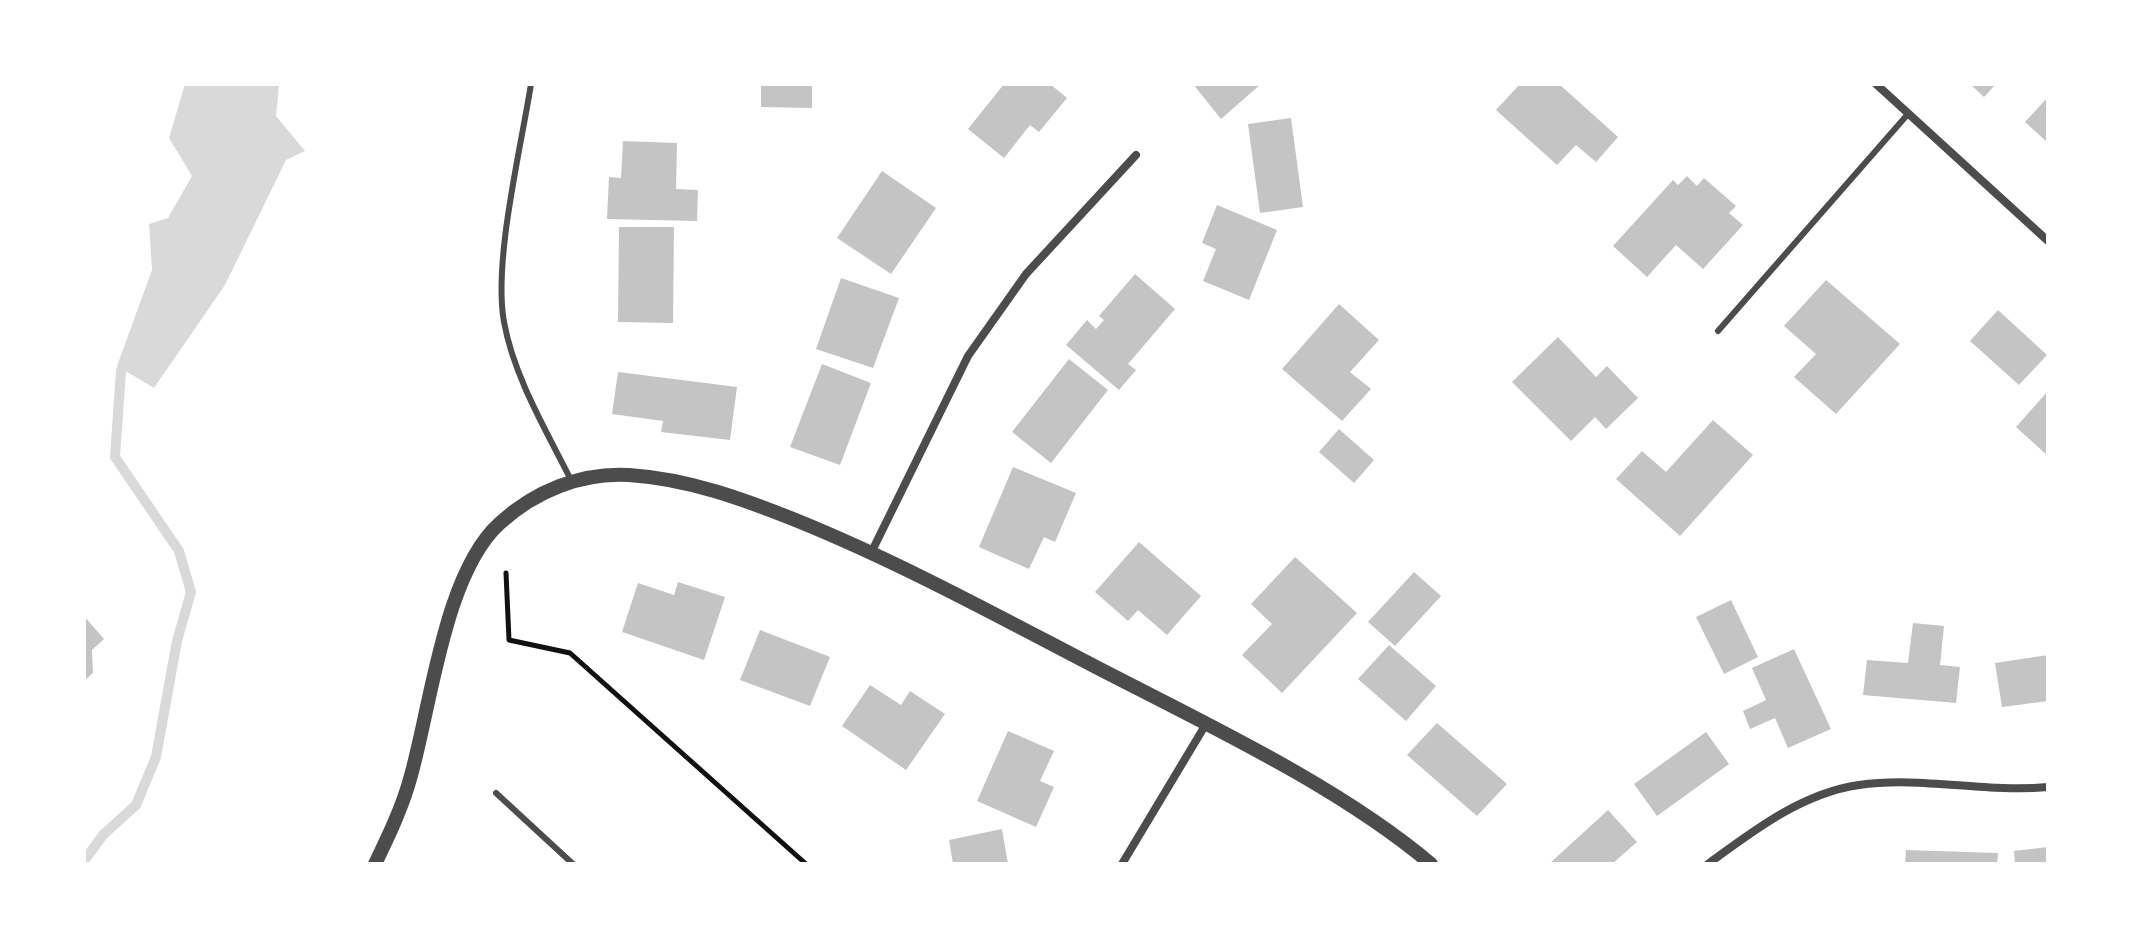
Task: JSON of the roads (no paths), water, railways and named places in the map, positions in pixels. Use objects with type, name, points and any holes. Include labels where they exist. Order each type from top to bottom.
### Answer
[{"type":"street","points":[[1876,84],[2048,241]]},
{"type":"street","points":[[872,551],[968,356],[1026,274],[1136,155]]},
{"type":"street","points":[[375,864],[410,783],[459,590],[472,558],[499,524],[533,499],[571,480],[625,474],[680,481],[745,500],[872,551],[1206,724],[1344,803],[1425,862]]},
{"type":"street","points":[[1122,864],[1206,724]]},
{"type":"street","points":[[1708,864],[1791,809],[1813,798],[1858,785],[2048,787]]},
{"type":"lane","points":[[531,84],[503,263],[504,321],[525,386],[571,480]]},
{"type":"lane","points":[[1718,331],[1908,114]]},
{"type":"lane","points":[[496,793],[573,864]]},
{"type":"waterway","points":[[84,861],[103,835],[136,805],[156,757],[177,641],[191,592],[179,551],[115,457],[121,371],[126,358]]}]
